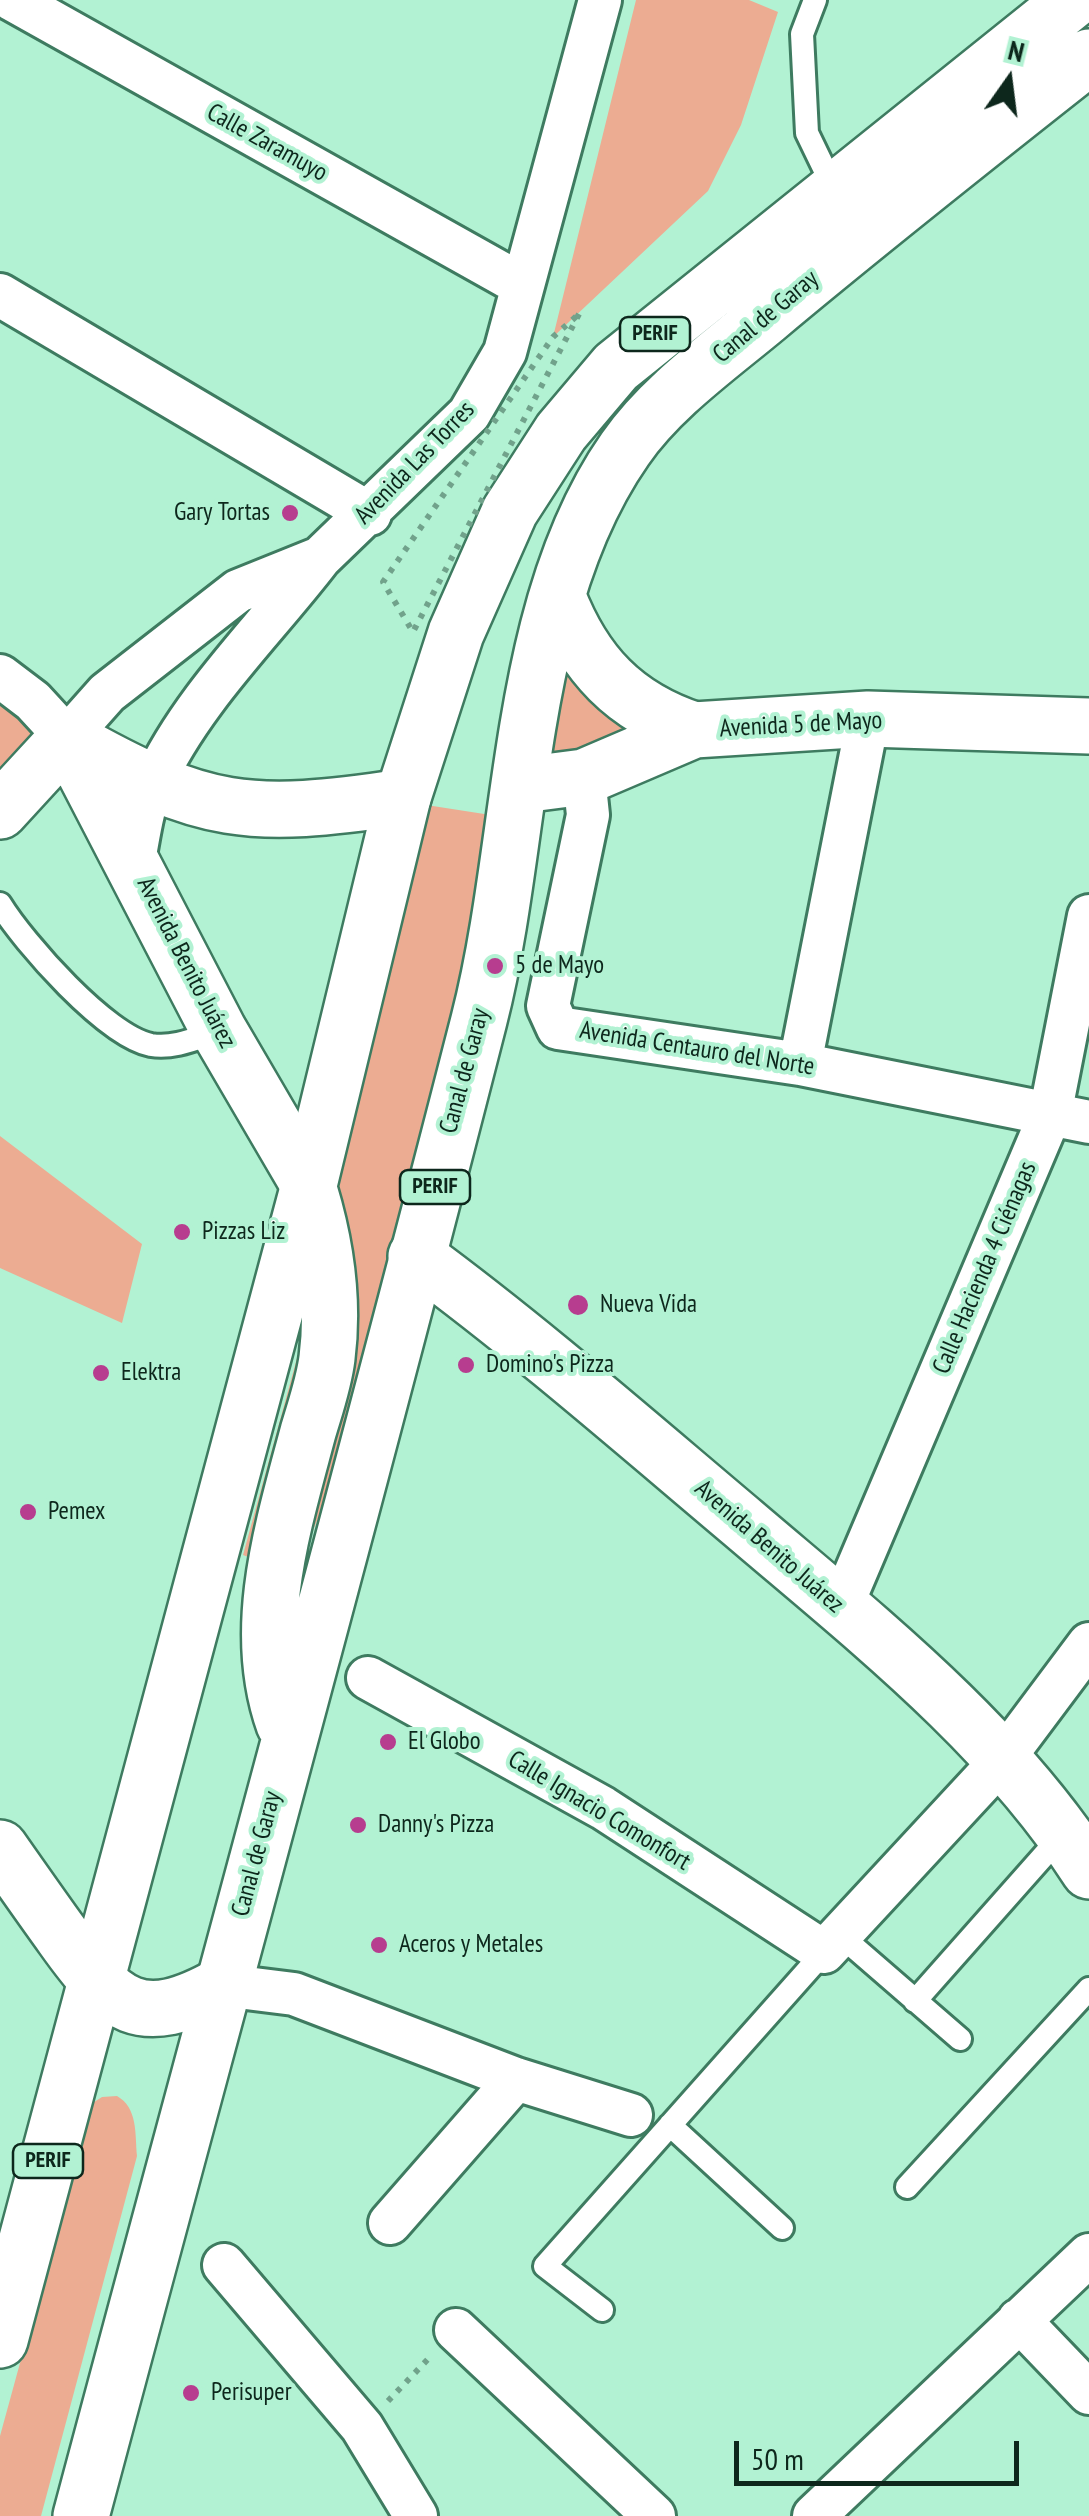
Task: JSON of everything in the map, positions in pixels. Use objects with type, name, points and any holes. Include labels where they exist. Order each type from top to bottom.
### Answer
[{"type":"main road","name":"PERIF","points":[[0,2340],[308,1185],[403,797],[456,633],[480,575],[510,511],[561,432],[616,367],[1074,0]]},
{"type":"main road","name":"Canal de Garay","points":[[81,2516],[482,1010],[558,597],[592,503],[640,431],[723,353],[861,237],[1089,57]]},
{"type":"main road","points":[[558,597],[570,630],[607,681],[647,711],[694,730]]},
{"type":"main road","name":"Avenida 5 de Mayo","points":[[522,785],[584,777],[694,730],[868,720],[1089,726]]},
{"type":"main road","points":[[0,811],[67,738],[153,784],[202,802],[272,812],[403,797]]},
{"type":"main road","name":"Avenida Benito Juárez","points":[[67,738],[134,860],[219,1031],[308,1185]]},
{"type":"main road","points":[[288,1737],[272,1690],[272,1596],[278,1547],[327,1362],[330,1328],[326,1260],[308,1185]]},
{"type":"main road","name":"Avenida Benito Juárez","points":[[416,1256],[505,1322],[841,1608],[1004,1759],[1076,1852]]},
{"type":"main road","points":[[0,1848],[96,1983],[120,2000],[158,2009],[193,2001],[222,1985]]},
{"type":"street","name":"Calle Zaramuyo","points":[[13,0],[522,286]]},
{"type":"street","name":"Avenida Las Torres","points":[[67,738],[107,693],[238,591],[320,558],[370,514],[469,414],[505,352],[600,0]]},
{"type":"street","points":[[0,295],[370,514]]},
{"type":"street","points":[[134,860],[153,784],[225,672],[320,558]]},
{"type":"street","points":[[0,676],[33,701],[67,738]]},
{"type":"street","points":[[800,1064],[868,720]]},
{"type":"street","name":"Avenida Centauro del Norte","points":[[584,777],[588,815],[549,1016],[558,1028],[800,1064],[1070,1118]]},
{"type":"street","name":"Calle Hacienda 4 Ciénagas","points":[[841,1608],[1070,1118],[1089,916]]},
{"type":"street","points":[[832,1944],[1004,1759],[1089,1644]]},
{"type":"street","name":"Calle Ignacio Comonfort","points":[[368,1678],[602,1808],[832,1944]]},
{"type":"street","points":[[222,1985],[294,1994],[516,2079],[651,2120]]},
{"type":"street","points":[[390,2223],[516,2079]]},
{"type":"street","points":[[814,2516],[1089,2255]]},
{"type":"street","points":[[224,2266],[362,2427],[416,2516]]},
{"type":"street","points":[[1018,2320],[1089,2393]]},
{"type":"street","points":[[456,2330],[654,2516]]},
{"type":"lane","points":[[815,0],[802,34],[807,133],[835,191]]},
{"type":"lane","points":[[0,904],[86,1001],[120,1029],[148,1044],[170,1046],[219,1031]]},
{"type":"lane","points":[[915,2001],[1076,1852]]},
{"type":"lane","points":[[602,2310],[545,2266],[651,2120],[738,2049],[832,1944],[915,2001],[960,2039]]},
{"type":"lane","points":[[907,2187],[1089,1989]]},
{"type":"lane","points":[[651,2120],[782,2228]]},
{"type":"path","points":[[382,582],[413,632]]},
{"type":"path","points":[[362,2427],[456,2330]]},
{"type":"shaded area","points":[[636,0],[749,0],[778,12],[741,125],[708,191],[553,337]]},
{"type":"shaded area","points":[[560,606],[670,724],[532,770]]},
{"type":"shaded area","points":[[0,689],[40,732],[0,769]]},
{"type":"shaded area","points":[[407,802],[510,818],[426,1252],[295,1575],[243,1555],[302,1340]]},
{"type":"shaded area","points":[[0,1136],[142,1244],[122,1323],[0,1268]]},
{"type":"shaded area","points":[[117,2096],[132,2114],[137,2156],[41,2516],[0,2516],[0,2436],[91,2104],[102,2097]]},
{"type":"place","name":"Gary Tortas","points":[[290,513]]},
{"type":"place","name":"5 de Mayo","points":[[495,966]]},
{"type":"place","name":"Pizzas Liz","points":[[182,1232]]},
{"type":"place","name":"Nueva Vida","points":[[578,1305]]},
{"type":"place","name":"Domino's Pizza","points":[[466,1365]]},
{"type":"place","name":"Elektra","points":[[101,1373]]},
{"type":"place","name":"Pemex","points":[[28,1512]]},
{"type":"place","name":"El Globo","points":[[388,1742]]},
{"type":"place","name":"Danny's Pizza","points":[[358,1825]]},
{"type":"place","name":"Aceros y Metales","points":[[379,1945]]},
{"type":"place","name":"Perisuper","points":[[191,2393]]}]
